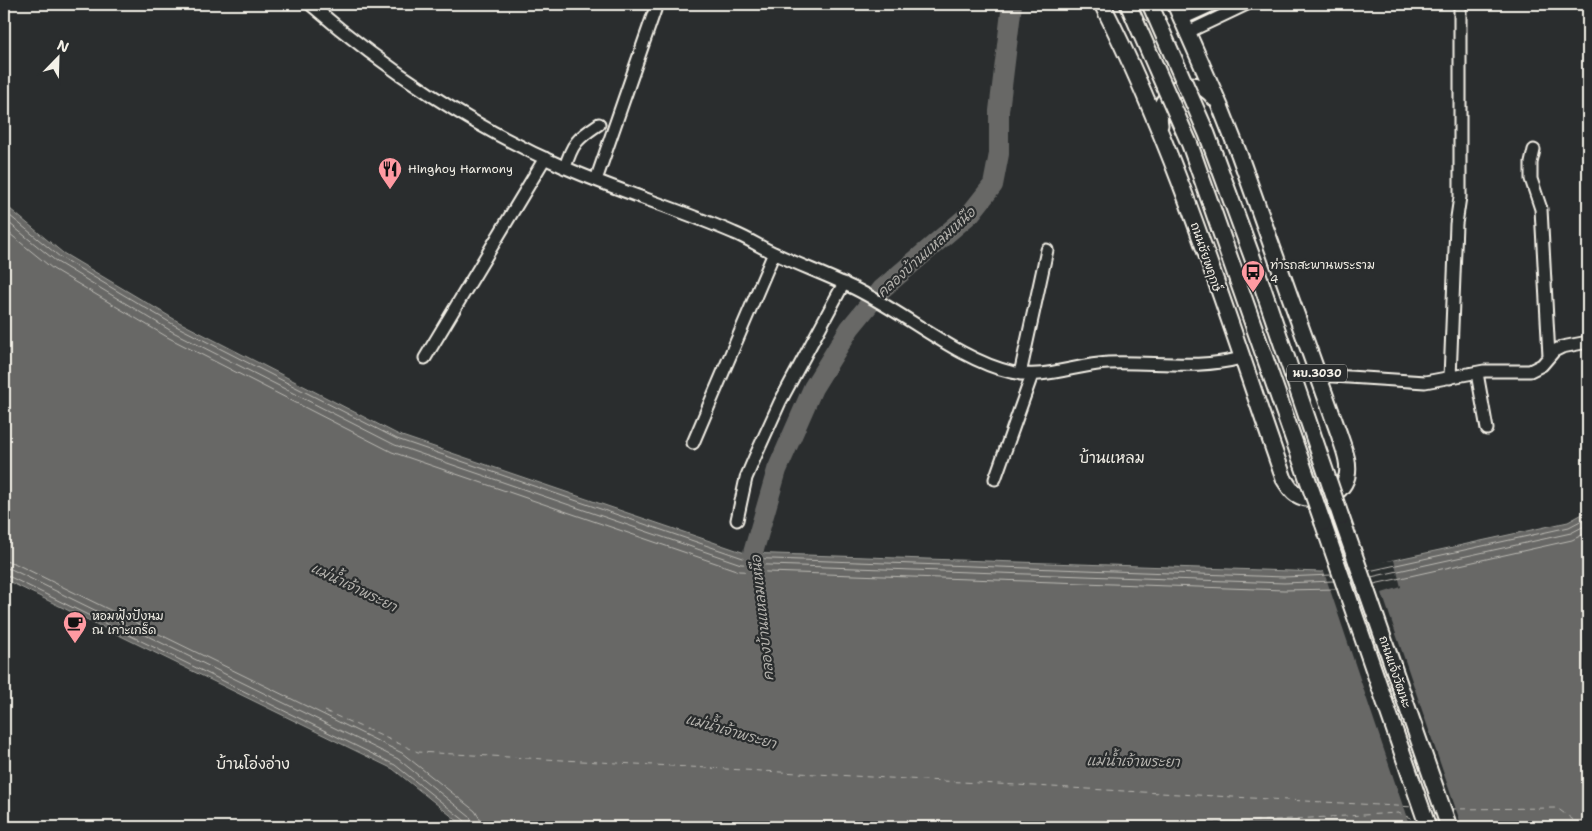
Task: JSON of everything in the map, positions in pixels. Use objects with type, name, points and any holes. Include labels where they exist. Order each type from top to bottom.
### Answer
[{"type":"main road","name":"ถนนชัยพฤกษ์","points":[[1102,4],[1164,139],[1284,480],[1297,494],[1307,499],[1324,499],[1338,491],[1346,477],[1348,466],[1318,376],[1220,106],[1175,4]]},
{"type":"main road","name":"ถนนชัยพฤกษ์","points":[[1128,4],[1190,145],[1323,523]]},
{"type":"main road","name":"ถนนแจ้งวัฒนะ","points":[[1150,4],[1206,134],[1254,262],[1449,827]]},
{"type":"main road","points":[[1164,139],[1159,115],[1162,105],[1173,90],[1193,84],[1203,87],[1220,106]]},
{"type":"main road","name":"ถนนแจ้งวัฒนะ","points":[[1323,523],[1428,827]]},
{"type":"street","points":[[310,4],[353,39],[455,109],[545,158],[565,168],[736,234],[849,286],[886,305],[968,355],[996,368],[1032,375],[1056,373],[1104,364],[1212,365],[1241,358]]},
{"type":"street","points":[[596,180],[657,4]]},
{"type":"street","points":[[1185,26],[1215,4]]},
{"type":"street","points":[[1185,26],[1247,4],[1257,4]]},
{"type":"street","points":[[1450,378],[1456,224],[1460,197],[1460,4]]},
{"type":"street","points":[[565,168],[573,145],[579,138],[599,124]]},
{"type":"street","points":[[1534,150],[1531,163],[1531,179],[1541,209],[1549,356]]},
{"type":"street","points":[[425,358],[545,158]]},
{"type":"street","points":[[1020,374],[1047,250]]},
{"type":"street","points":[[693,443],[774,253]]},
{"type":"street","points":[[737,520],[746,478],[767,431],[849,286]]},
{"type":"street","points":[[1318,376],[1417,382],[1477,373],[1530,371],[1542,365],[1549,356],[1562,347],[1588,342]]},
{"type":"street","points":[[1477,373],[1487,429]]},
{"type":"street","points":[[995,479],[1032,375]]},
{"type":"water","name":"แม่น้ำเจ้าพระยา","points":[[4,204],[63,253],[179,322],[399,435],[745,553],[1321,572],[1371,565],[1568,522],[1588,511],[1588,827],[465,827],[393,769],[4,579]]},
{"type":"pier","points":[[1394,560],[1401,587],[1382,593],[1462,827],[1410,827],[1323,569]]},
{"type":"waterway","name":"คลองบ้านแหลมเหนือ","points":[[756,579],[753,553],[777,470],[813,388],[850,328],[882,289],[971,213],[993,185],[999,154],[999,111],[1012,4]]},
{"type":"ferry route","points":[[325,711],[418,752],[1414,807]]},
{"type":"ferry route","points":[[1450,809],[1557,808],[1583,827]]},
{"type":"ferry route","points":[[1154,827],[1398,813],[1418,821]]},
{"type":"place","name":"Hinghoy Harmony","points":[[390,190]]},
{"type":"place","name":"ท่ารถสะพานพระราม 4","points":[[1253,293]]},
{"type":"place","name":"หอมฟุ้งปังนม ณ เกาะเกร็ด","points":[[75,644]]},
{"type":"district","name":"บ้านแหลม","points":[[1112,458]]},
{"type":"district","name":"บ้านโอ่งอ่าง","points":[[253,764]]}]
